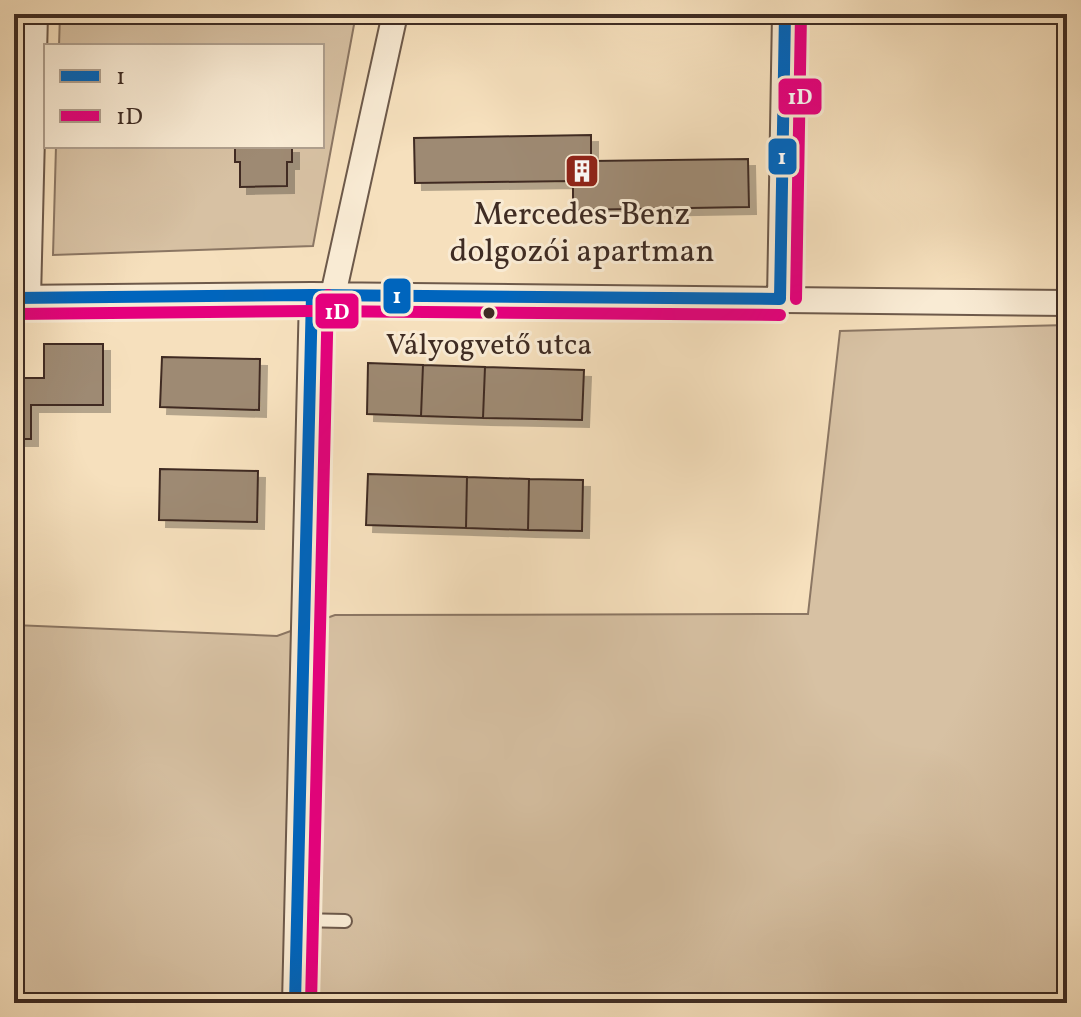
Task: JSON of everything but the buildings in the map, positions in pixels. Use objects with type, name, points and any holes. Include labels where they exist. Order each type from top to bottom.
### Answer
[{"type":"street","points":[[35,14],[21,298],[323,295],[1067,303]]},
{"type":"street","points":[[295,1003],[323,295],[395,14]]},
{"type":"street","points":[[780,299],[785,14]]},
{"type":"lane","points":[[297,920],[345,921]]},
{"type":"shaded area","points":[[60,14],[356,14],[313,246],[53,255],[56,148],[324,148],[324,44],[59,44]]},
{"type":"shaded area","points":[[1067,325],[1067,1003],[14,1003],[14,625],[277,636],[335,615],[808,614],[840,331]]},
{"type":"transit line","name":"1","points":[[780,299],[785,14]]},
{"type":"transit line","name":"1D","points":[[796,299],[801,14]]},
{"type":"transit line","name":"1","points":[[14,298],[312,295],[780,299]]},
{"type":"transit line","name":"1","points":[[295,1003],[312,295]]},
{"type":"transit line","name":"1D","points":[[311,1003],[328,295]]},
{"type":"transit line","name":"1D","points":[[14,314],[312,311],[780,315]]},
{"type":"place","name":"Mercedes-Benz dolgozói apartman","points":[[582,171]]},
{"type":"place","name":"Vályogvető utca","points":[[489,313]]}]
